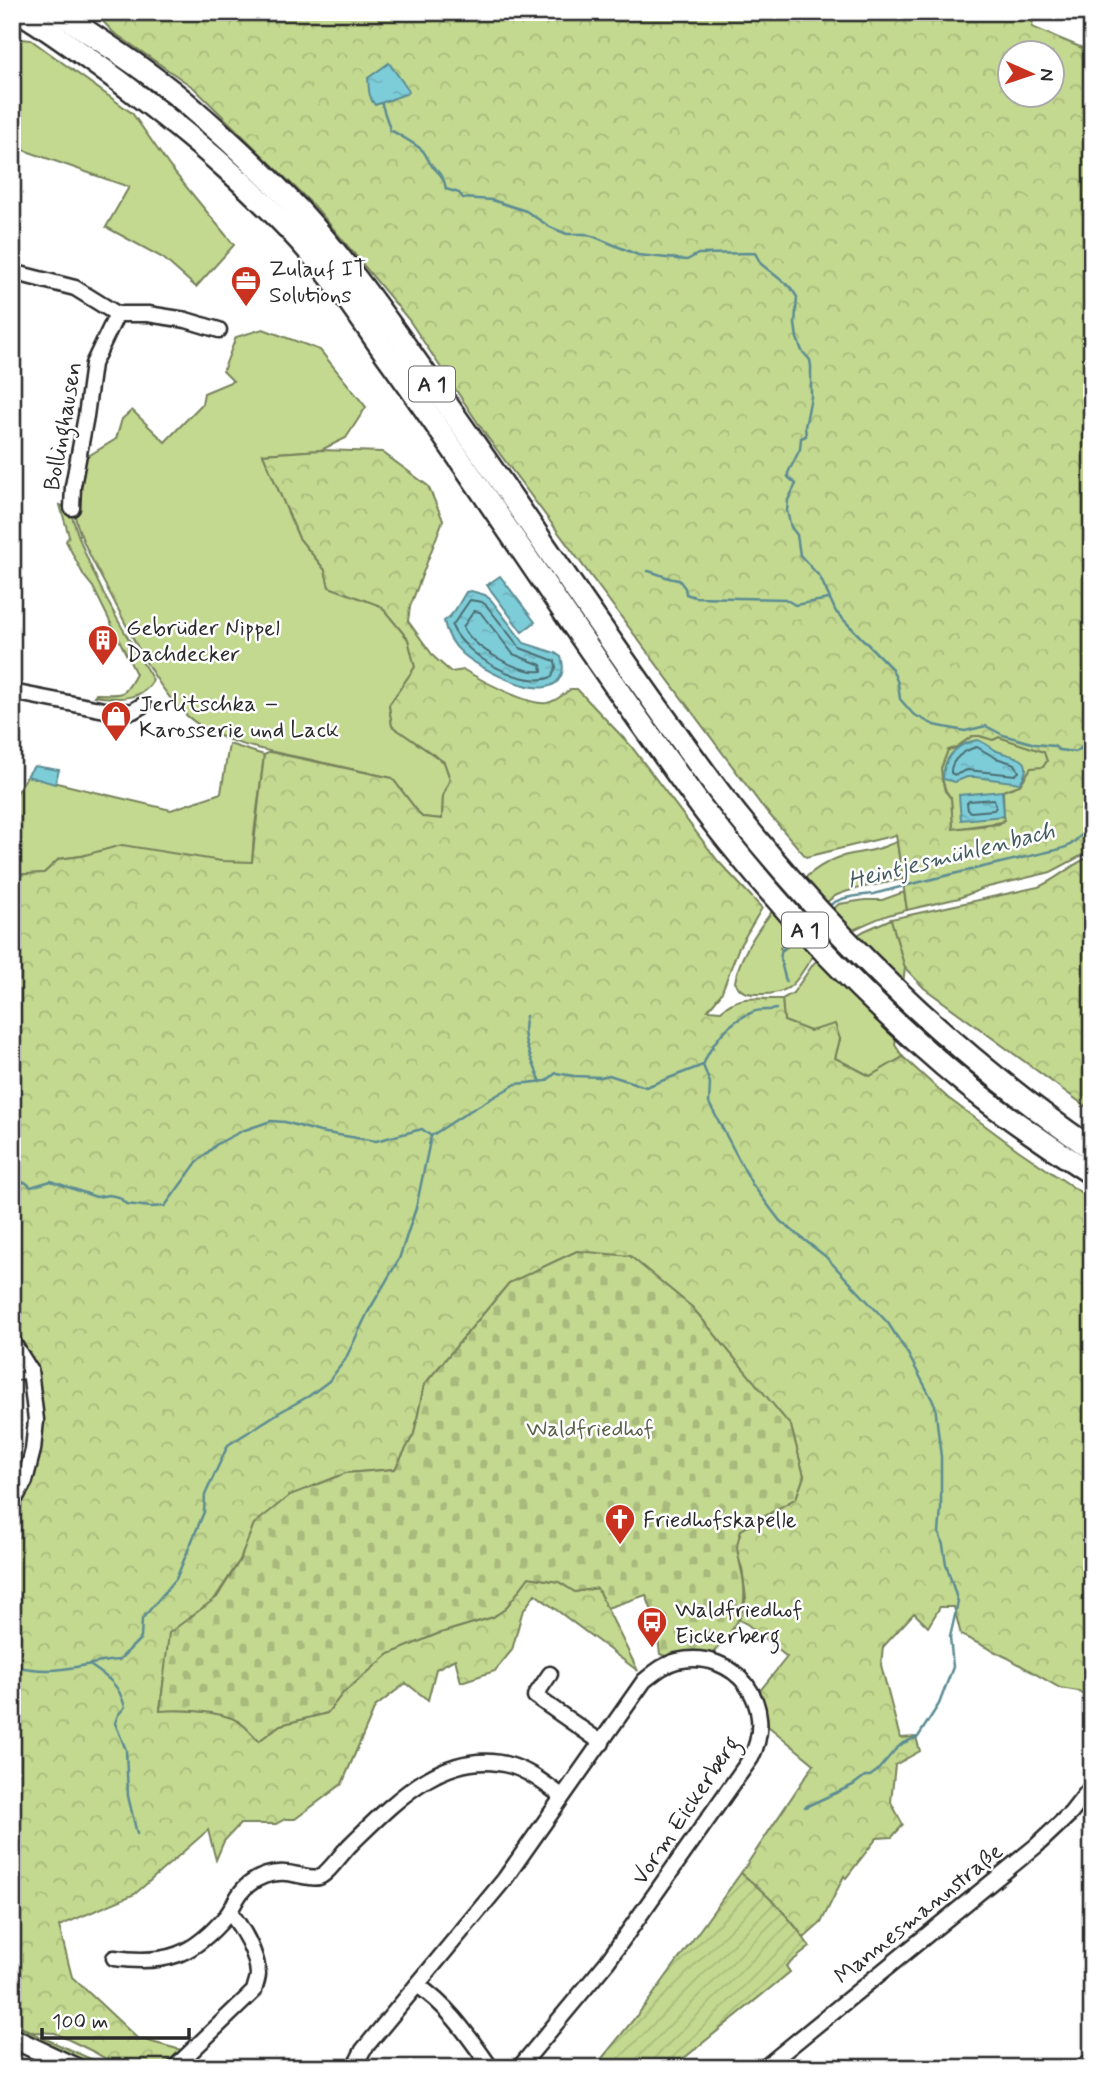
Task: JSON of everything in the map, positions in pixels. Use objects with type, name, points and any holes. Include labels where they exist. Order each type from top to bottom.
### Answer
[{"type":"highway","name":"A 1","points":[[20,12],[74,46],[190,136],[265,203],[319,262],[360,316],[425,407],[617,691],[710,819],[774,897],[824,952],[908,1034],[969,1087],[1028,1132],[1092,1174]]},
{"type":"highway","name":"A 1","points":[[58,12],[186,103],[269,181],[332,248],[398,333],[489,461],[635,677],[739,818],[817,910],[911,1006],[978,1064],[1092,1149]]},
{"type":"main road","points":[[12,2038],[76,2068]]},
{"type":"street","points":[[12,272],[75,288],[117,314],[148,314],[186,320],[219,330]]},
{"type":"street","name":"Bollinghausen","points":[[72,508],[72,486],[93,364],[117,314]]},
{"type":"street","points":[[12,692],[115,712],[133,711],[143,705]]},
{"type":"street","points":[[12,1340],[30,1370],[36,1420],[33,1450],[25,1480],[12,1504]]},
{"type":"street","points":[[12,1373],[30,1370]]},
{"type":"street","name":"Vorm Eickerberg","points":[[354,2068],[363,2050],[504,1880],[644,1681],[676,1661],[704,1660],[725,1668],[747,1685],[760,1716],[759,1737],[751,1758],[607,1962],[519,2068]]},
{"type":"street","points":[[550,1674],[535,1696],[602,1743]]},
{"type":"street","points":[[114,1958],[152,1961],[194,1948],[212,1933],[230,1912],[246,1885],[262,1875],[276,1872],[317,1878],[380,1815],[406,1794],[428,1778],[456,1766],[481,1762],[513,1767],[527,1772],[562,1796]]},
{"type":"street","name":"Mannesmannstraße","points":[[765,2068],[1036,1846],[1071,1813],[1092,1787]]},
{"type":"street","points":[[174,2068],[254,1991],[258,1974],[253,1956],[240,1925],[230,1912]]},
{"type":"street","points":[[417,1985],[456,2019],[491,2068]]},
{"type":"street","points":[[1080,2068],[1092,2061]]},
{"type":"green space","points":[[94,12],[1034,12],[1032,27],[1058,38],[996,38],[996,108],[1066,108],[1066,41],[1092,52],[1092,850],[1051,872],[907,910],[896,835],[806,857],[762,806],[488,438],[409,320],[317,209],[194,88],[113,32]],"holes":[[[972,736],[993,740],[999,737],[1044,752],[1047,761],[1043,767],[1031,768],[1020,785],[1003,791],[1004,820],[999,824],[953,829],[951,798],[945,791],[941,768],[948,750]]]},
{"type":"green space","points":[[12,38],[31,40],[132,113],[170,167],[234,245],[196,287],[163,258],[106,227],[129,187],[12,146]]},
{"type":"green space","points":[[263,329],[320,350],[366,407],[346,438],[321,450],[263,454],[299,538],[325,570],[329,586],[381,606],[408,639],[415,667],[389,705],[392,726],[444,762],[450,779],[443,796],[442,819],[422,817],[392,778],[235,742],[204,728],[190,718],[167,694],[150,669],[96,568],[79,530],[74,502],[80,461],[116,439],[122,419],[132,410],[165,442],[202,404],[204,393],[233,381],[223,371],[236,337]]},
{"type":"green space","points":[[321,450],[382,452],[428,486],[443,520],[410,607],[408,621],[434,657],[451,672],[464,670],[529,701],[551,702],[571,689],[577,689],[631,746],[718,861],[762,908],[739,947],[721,994],[708,1010],[721,1011],[742,1000],[782,999],[784,1021],[810,1031],[835,1024],[840,1039],[835,1058],[870,1076],[903,1057],[948,1098],[1092,1200],[1092,1702],[1078,1691],[1060,1688],[961,1635],[954,1607],[940,1607],[928,1627],[914,1613],[883,1647],[881,1665],[900,1738],[916,1737],[920,1751],[895,1765],[891,1802],[903,1825],[892,1837],[877,1838],[846,1878],[844,1876],[821,1923],[804,1938],[775,1903],[741,1873],[814,1764],[768,1726],[759,1692],[787,1657],[739,1620],[746,1598],[742,1568],[735,1549],[741,1530],[796,1498],[804,1476],[791,1427],[692,1307],[577,1251],[509,1283],[424,1385],[414,1434],[395,1469],[346,1473],[254,1524],[240,1560],[164,1676],[160,1710],[200,1711],[230,1717],[241,1723],[259,1741],[280,1725],[327,1713],[343,1693],[389,1654],[437,1634],[493,1617],[505,1609],[529,1577],[559,1582],[575,1592],[597,1588],[638,1671],[535,1594],[522,1613],[512,1650],[495,1671],[461,1682],[455,1659],[436,1669],[428,1700],[406,1683],[375,1707],[342,1784],[295,1819],[285,1819],[276,1824],[240,1824],[224,1841],[216,1860],[208,1830],[135,1894],[59,1926],[72,1977],[137,2038],[196,2054],[191,2068],[122,2068],[55,2033],[33,2032],[12,2024],[12,1516],[31,1483],[42,1418],[40,1391],[32,1360],[19,1335],[12,1329],[12,875],[44,873],[59,859],[122,845],[221,861],[252,862],[264,755],[270,752],[392,778],[422,817],[442,819],[443,796],[450,779],[444,762],[392,726],[389,705],[415,667],[408,639],[381,606],[329,587],[325,570],[299,538],[263,454]]},
{"type":"green space","points":[[60,505],[70,509],[95,575],[153,680],[135,696],[94,696],[125,691],[136,674],[93,587],[84,576],[66,541],[69,536]]},
{"type":"green space","points":[[972,736],[993,740],[999,737],[1044,752],[1047,761],[1043,768],[1031,768],[1020,785],[1003,791],[1005,817],[1002,822],[953,829],[951,798],[942,779],[941,768],[948,750]]},
{"type":"green space","points":[[229,744],[264,755],[252,863],[81,856],[59,859],[44,873],[12,875],[12,801],[27,776],[171,810],[221,793]]},
{"type":"green space","points":[[897,842],[902,879],[837,895],[780,948],[782,951],[839,904],[882,900],[904,892],[907,910],[878,919],[830,941],[809,961],[792,985],[784,990],[753,994],[739,988],[735,982],[739,966],[759,929],[804,879],[840,857]]},
{"type":"green space","points":[[1092,856],[1092,1111],[924,988],[905,968],[891,919],[1038,887]]},
{"type":"green space","points":[[891,919],[905,968],[895,1045],[903,1057],[870,1076],[835,1058],[840,1039],[784,1021],[782,999],[793,993],[814,963],[864,931]]},
{"type":"green space","name":"Waldfriedhof","points":[[577,1251],[630,1256],[692,1307],[791,1426],[804,1476],[796,1498],[741,1530],[737,1549],[744,1582],[741,1615],[713,1653],[660,1654],[656,1622],[646,1595],[607,1608],[597,1588],[575,1592],[559,1582],[529,1577],[505,1609],[493,1617],[437,1634],[389,1654],[343,1693],[327,1713],[280,1725],[259,1741],[241,1723],[221,1715],[200,1711],[160,1711],[169,1633],[217,1597],[240,1560],[254,1524],[290,1495],[346,1473],[395,1469],[414,1434],[424,1385],[509,1283]]},
{"type":"green space","points":[[741,1873],[778,1907],[810,1947],[786,1966],[790,1972],[672,2068],[594,2068],[647,2003]]},
{"type":"green space","points":[[12,2024],[111,2068],[88,2068],[12,2033]]},
{"type":"water","points":[[389,63],[409,91],[375,105],[370,96],[368,78]]},
{"type":"water","points":[[500,576],[535,622],[522,632],[487,585]]},
{"type":"water","points":[[471,591],[491,600],[524,643],[561,657],[563,671],[556,683],[545,687],[530,687],[515,682],[484,668],[459,650],[448,634],[444,621],[454,612],[466,592]]},
{"type":"water","points":[[977,740],[1025,763],[1025,774],[1020,783],[975,777],[955,782],[943,779],[945,765],[952,753]]},
{"type":"water","points":[[34,766],[59,770],[55,784],[27,776]]},
{"type":"water","points":[[1002,791],[1004,816],[961,820],[959,795]]},
{"type":"waterway","points":[[382,104],[390,130],[423,151],[443,179],[446,189],[459,193],[463,198],[492,200],[526,211],[550,227],[567,234],[585,234],[638,255],[687,260],[698,254],[755,253],[761,264],[791,288],[797,297],[795,324],[802,351],[810,360],[811,397],[805,427],[806,436],[801,438],[800,449],[788,473],[788,477],[796,484],[788,500],[787,511],[791,527],[797,535],[800,555],[820,577],[836,612],[892,669],[898,683],[900,699],[913,714],[934,725],[965,731],[986,726],[1003,735],[1054,746],[1059,750],[1076,752],[1082,747],[1092,748]]},
{"type":"waterway","points":[[648,571],[679,580],[686,594],[695,597],[785,599],[795,605],[829,599]]},
{"type":"waterway","name":"Heintjesmühlenbach","points":[[826,908],[849,897],[874,894],[1060,849],[1092,831]]},
{"type":"waterway","name":"Heintjesmühlenbach","points":[[786,981],[781,954],[785,945],[798,933]]},
{"type":"waterway","name":"Heintjesmühlenbach","points":[[431,1136],[516,1084],[546,1081],[556,1073],[574,1076],[609,1075],[646,1087],[703,1065],[717,1040],[736,1021],[756,1011],[776,1009]]},
{"type":"waterway","points":[[526,1016],[524,1033],[541,1082]]},
{"type":"waterway","points":[[703,1065],[710,1083],[709,1103],[752,1184],[780,1221],[825,1256],[888,1323],[935,1405],[941,1457],[939,1533],[958,1602],[950,1637],[953,1667],[939,1704],[918,1737],[903,1743],[870,1776],[865,1776],[853,1785],[805,1807]]},
{"type":"waterway","name":"Heintjesmühlenbach","points":[[12,1180],[25,1182],[31,1187],[51,1181],[96,1197],[119,1197],[126,1204],[165,1206],[197,1162],[217,1144],[242,1131],[271,1121],[376,1141],[422,1129],[431,1136]]},
{"type":"waterway","points":[[12,1666],[55,1670],[119,1660],[141,1638],[142,1619],[176,1579],[204,1512],[205,1495],[228,1445],[309,1396],[329,1381],[345,1360],[367,1314],[399,1259],[416,1208],[431,1136]]},
{"type":"waterway","points":[[91,1666],[113,1683],[125,1707],[115,1723],[126,1750],[128,1796],[137,1834]]},
{"type":"place","name":"Zulauf IT Solutions","points":[[246,308]]},
{"type":"place","name":"Gebrüder Nippel Dachdecker","points":[[103,667]]},
{"type":"place","name":"Jerlitschka – Karosserie und Lack","points":[[116,743]]},
{"type":"place","name":"Friedhofskapelle","points":[[620,1546]]},
{"type":"place","name":"Waldfriedhof Eickerberg","points":[[652,1649]]}]
